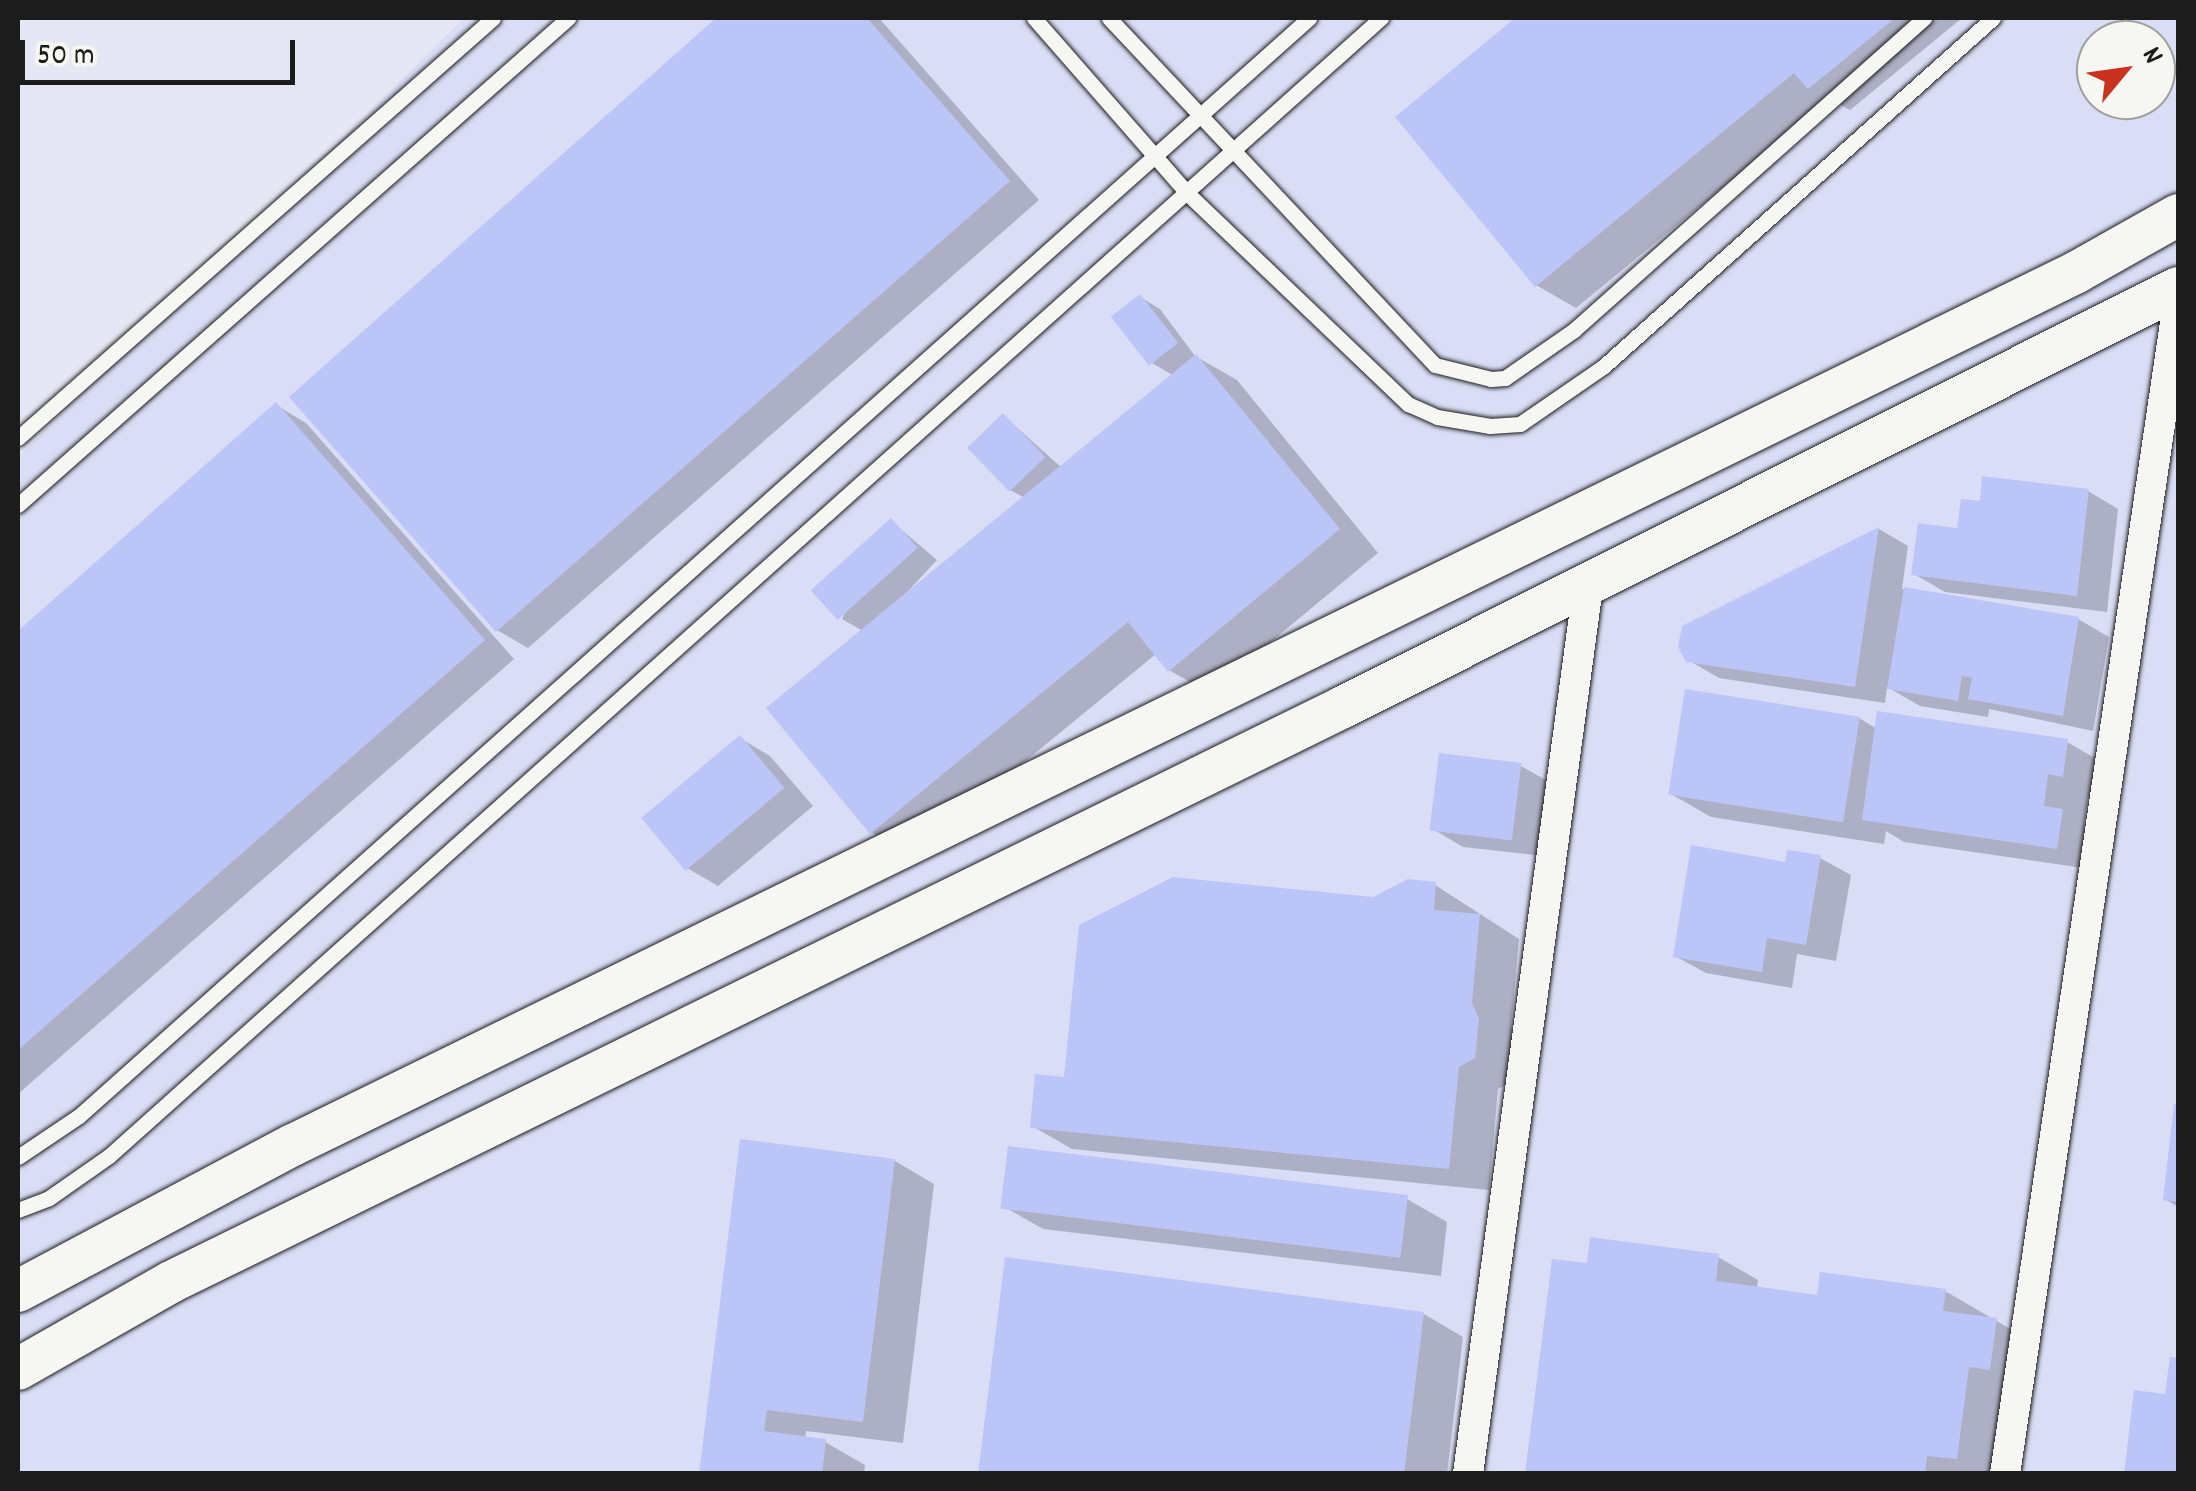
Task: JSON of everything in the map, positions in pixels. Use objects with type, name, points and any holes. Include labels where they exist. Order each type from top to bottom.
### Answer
[{"type":"street","points":[[18,1291],[293,1145],[2076,272],[2178,215]]},
{"type":"street","points":[[18,1370],[171,1282],[1588,586],[2178,288]]},
{"type":"street","points":[[2005,1474],[2178,302]]},
{"type":"street","points":[[1468,1474],[1588,586]]},
{"type":"lane","points":[[18,438],[493,18]]},
{"type":"lane","points":[[18,505],[568,18]]},
{"type":"lane","points":[[1034,18],[1187,192],[1408,404],[1455,420],[1520,424],[1604,366],[1994,18]]},
{"type":"lane","points":[[1109,18],[1230,152],[1434,365],[1505,378],[1574,330],[1924,18]]},
{"type":"lane","points":[[18,1157],[78,1116],[1309,18]]},
{"type":"lane","points":[[18,1210],[48,1198],[109,1156],[1381,18]]},
{"type":"shaded area","points":[[464,18],[2178,18],[2178,1473],[18,1474],[18,457]]},
{"type":"building","points":[[716,18],[867,18],[1010,181],[496,632],[289,397]]},
{"type":"building","points":[[1515,18],[1895,18],[1808,89],[1794,73],[1535,287],[1395,117]]},
{"type":"building","points":[[1140,294],[1178,343],[1149,366],[1111,317]]},
{"type":"building","points":[[1196,354],[1340,529],[1168,672],[1128,622],[870,834],[766,708]]},
{"type":"building","points":[[276,402],[485,640],[18,1050],[18,631]]},
{"type":"building","points":[[1003,413],[1045,457],[1009,492],[967,448]]},
{"type":"building","points":[[1982,476],[2089,489],[2077,596],[1911,575],[1918,523],[1957,528],[1961,499],[1980,501]]},
{"type":"building","points":[[891,518],[918,548],[838,620],[811,590]]},
{"type":"building","points":[[1879,527],[1855,687],[1686,662],[1678,647],[1682,626]]},
{"type":"building","points":[[1904,587],[2079,617],[2063,716],[1968,699],[1972,678],[1962,676],[1958,701],[1887,689]]},
{"type":"building","points":[[1685,689],[1860,717],[1843,822],[1668,795]]},
{"type":"building","points":[[1877,711],[2068,739],[2063,777],[2048,774],[2044,806],[2063,809],[2057,849],[1862,820]]},
{"type":"building","points":[[740,735],[784,788],[686,871],[641,818]]},
{"type":"building","points":[[1439,753],[1521,763],[1512,841],[1429,830]]},
{"type":"building","points":[[1691,845],[1785,862],[1787,850],[1821,855],[1806,945],[1767,938],[1762,972],[1673,957]]},
{"type":"building","points":[[1173,877],[1373,897],[1408,879],[1436,882],[1434,910],[1480,914],[1472,1003],[1479,1019],[1475,1058],[1459,1067],[1449,1169],[1030,1128],[1035,1074],[1064,1077],[1079,925]]},
{"type":"building","points":[[2174,1104],[2178,1104],[2178,1202],[2163,1200]]},
{"type":"building","points":[[740,1139],[895,1159],[863,1422],[767,1410],[764,1431],[826,1439],[822,1474],[699,1474]]},
{"type":"building","points":[[1008,1146],[1408,1195],[1400,1258],[1000,1209]]},
{"type":"building","points":[[1590,1237],[1719,1254],[1716,1281],[1817,1295],[1820,1272],[1946,1289],[1943,1311],[1997,1318],[1990,1370],[1969,1367],[1957,1459],[1927,1456],[1925,1474],[1525,1474],[1552,1259],[1587,1263]]},
{"type":"building","points":[[1005,1257],[1424,1312],[1404,1474],[978,1474]]},
{"type":"building","points":[[2170,1357],[2178,1358],[2178,1474],[2124,1474],[2134,1390],[2165,1394]]}]
